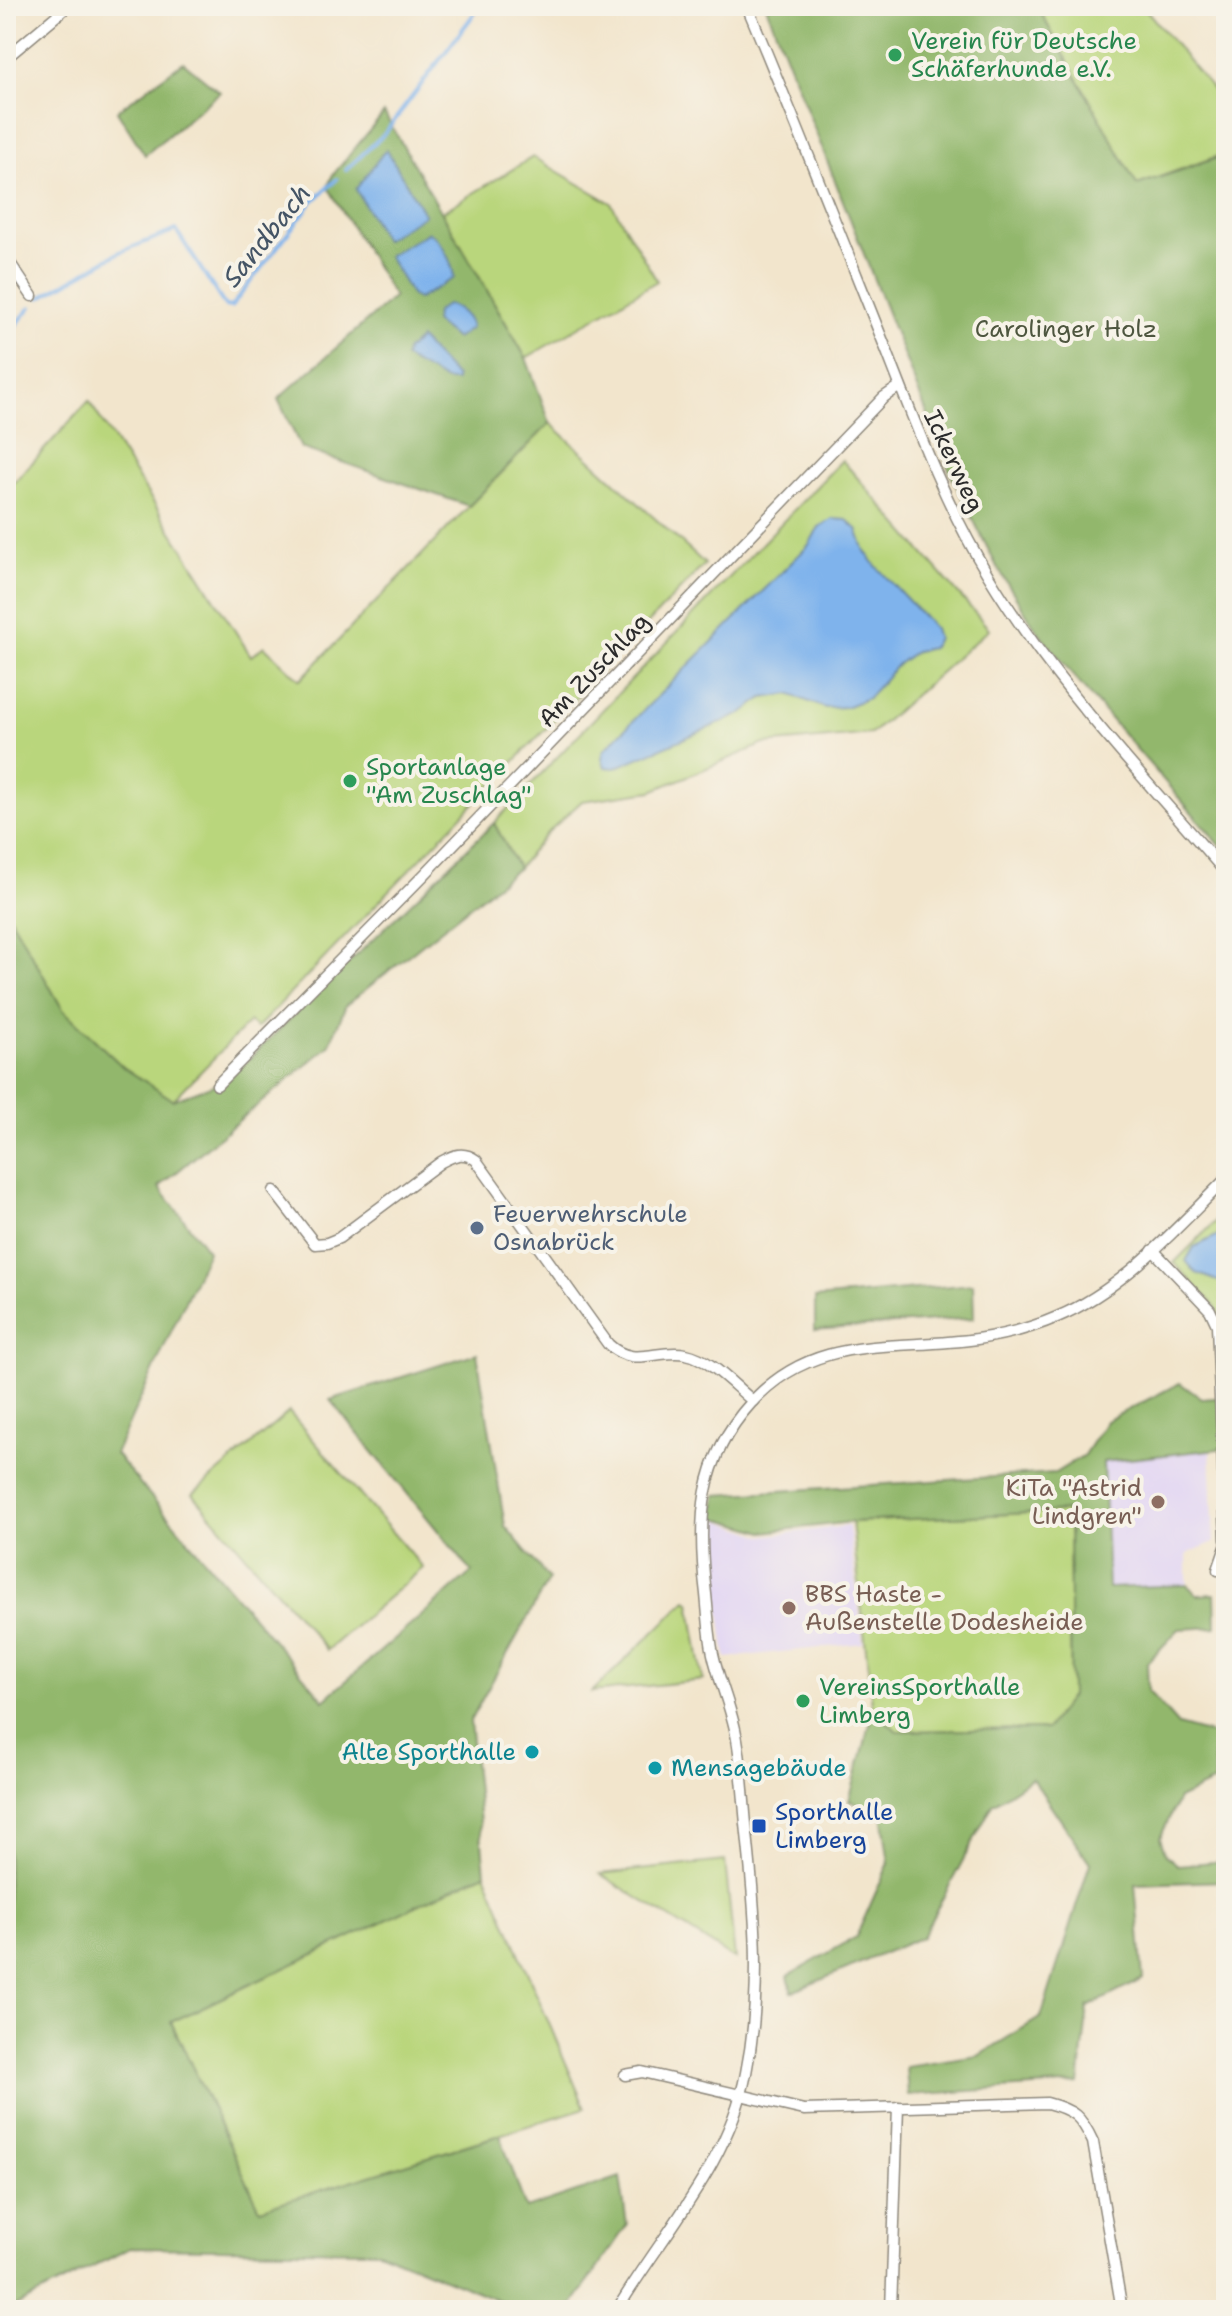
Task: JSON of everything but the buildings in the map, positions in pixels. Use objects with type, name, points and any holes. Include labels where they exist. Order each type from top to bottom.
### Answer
[{"type":"street","points":[[6,58],[68,6]]},
{"type":"street","name":"Ickerweg","points":[[747,6],[940,482],[986,573],[1026,636],[1072,695],[1226,873]]},
{"type":"street","points":[[6,257],[32,296]]},
{"type":"street","name":"Am Zuschlag","points":[[217,1085],[424,875],[884,397],[900,386]]},
{"type":"street","points":[[274,1191],[315,1244],[327,1243],[339,1238],[441,1162],[453,1155],[468,1154],[476,1160],[608,1344],[617,1352],[638,1357],[684,1353],[700,1358],[753,1401]]},
{"type":"street","points":[[617,2310],[729,2133],[741,2096],[756,2001],[755,1915],[737,1736],[713,1653],[701,1548],[700,1520],[714,1459],[731,1428],[753,1401],[781,1378],[811,1361],[844,1350],[881,1344],[976,1339],[1015,1331],[1057,1317],[1094,1298],[1126,1275],[1226,1179]]},
{"type":"street","points":[[1153,1250],[1210,1310],[1217,1325],[1226,1540]]},
{"type":"street","points":[[1218,1570],[1226,1547]]},
{"type":"street","points":[[625,2075],[642,2072],[804,2110],[1047,2103],[1067,2108],[1084,2122],[1093,2142],[1122,2310]]},
{"type":"street","points":[[891,2310],[898,2107]]},
{"type":"shaded area","name":"KiTa \"Astrid Lindgren\"","points":[[1210,1451],[1214,1542],[1187,1554],[1187,1585],[1108,1588],[1103,1461]]},
{"type":"shaded area","name":"BBS Haste - Außenstelle Dodesheide","points":[[715,1519],[763,1536],[849,1526],[863,1643],[726,1658],[715,1574]]},
{"type":"green space","name":"Carolinger Holz","points":[[766,6],[1037,6],[1137,185],[1226,155],[1226,852],[1036,629],[997,567],[952,477]]},
{"type":"green space","points":[[1037,6],[1143,6],[1226,105],[1226,153],[1137,185]]},
{"type":"green space","points":[[183,62],[220,92],[145,155],[117,111]]},
{"type":"green space","points":[[384,113],[526,358],[550,423],[469,506],[301,448],[278,399],[394,297],[328,187],[332,176]]},
{"type":"green space","points":[[533,157],[611,203],[657,281],[526,358],[442,212]]},
{"type":"green space","name":"Sportanlage \"Am Zuschlag\"","points":[[89,401],[251,656],[264,646],[300,680],[550,423],[705,564],[257,1028],[249,1022],[173,1100],[123,1067],[63,1010],[6,910],[6,491]]},
{"type":"green space","points":[[842,460],[989,629],[871,734],[764,744],[652,791],[582,801],[546,834],[518,868],[494,823]]},
{"type":"green space","points":[[494,823],[518,868],[346,1005],[329,1046],[159,1187],[208,1251],[115,1454],[324,1700],[472,1572],[330,1400],[477,1353],[505,1526],[549,1579],[470,1721],[485,1873],[171,2022],[260,2209],[500,2135],[526,2209],[620,2177],[627,2225],[569,2310],[523,2310],[378,2251],[130,2248],[8,2310],[6,910],[63,1010],[123,1067],[173,1100],[227,1080]]},
{"type":"green space","points":[[1226,1211],[1226,1373],[1223,1320],[1215,1306],[1174,1263]]},
{"type":"green space","points":[[973,1284],[974,1318],[815,1330],[815,1298]]},
{"type":"green space","points":[[1180,1383],[1202,1399],[1226,1397],[1226,1448],[1103,1462],[1108,1588],[1187,1585],[1198,1595],[1215,1594],[1216,1627],[1179,1629],[1147,1663],[1148,1691],[1178,1725],[1214,1735],[1214,1782],[1178,1799],[1160,1838],[1166,1855],[1178,1865],[1225,1861],[1225,1881],[1135,1884],[1143,1979],[1088,2007],[1079,2084],[908,2095],[906,2067],[978,2056],[1041,2017],[1090,1863],[1032,1778],[993,1804],[922,1937],[792,1992],[788,1976],[856,1937],[889,1863],[882,1813],[849,1801],[873,1713],[898,1731],[1047,1729],[1071,1696],[1069,1511],[852,1522],[764,1532],[714,1517],[716,1495],[1055,1473],[1084,1455],[1106,1421]]},
{"type":"green space","points":[[289,1412],[423,1568],[327,1650],[193,1494]]},
{"type":"green space","points":[[1069,1511],[1071,1696],[1048,1729],[898,1731],[873,1713],[852,1522]]},
{"type":"green space","points":[[687,1600],[690,1602],[703,1680],[592,1692]]},
{"type":"green space","points":[[725,1861],[735,1959],[600,1874]]},
{"type":"green space","points":[[485,1873],[585,2108],[260,2210],[171,2022]]},
{"type":"water","points":[[386,149],[425,215],[384,240],[356,189]]},
{"type":"water","points":[[429,232],[446,252],[454,278],[418,299],[412,296],[388,256]]},
{"type":"water","points":[[447,304],[462,313],[471,328],[456,339],[435,322],[436,312]]},
{"type":"water","points":[[420,339],[456,377],[456,381],[446,381],[405,358],[406,351]]},
{"type":"water","points":[[833,519],[847,520],[857,529],[865,551],[877,567],[934,628],[937,638],[932,648],[916,651],[898,664],[868,698],[846,707],[825,708],[789,694],[763,698],[739,715],[615,768],[605,767],[602,758],[604,750],[808,546],[819,527]]},
{"type":"water","points":[[1226,1231],[1226,1284],[1196,1273],[1186,1261],[1194,1247]]},
{"type":"waterway","name":"Sandbach","points":[[346,170],[385,133],[480,6]]},
{"type":"waterway","name":"Sandbach","points":[[40,298],[120,252],[176,230],[225,306],[231,307],[312,202],[337,179]]},
{"type":"waterway","name":"Sandbach","points":[[6,337],[31,307]]},
{"type":"place","name":"Verein für Deutsche Schäferhunde e.V.","points":[[895,55]]},
{"type":"place","name":"Sportanlage \"Am Zuschlag\"","points":[[350,781]]},
{"type":"place","name":"Feuerwehrschule Osnabrück","points":[[477,1228]]},
{"type":"place","name":"KiTa \"Astrid Lindgren\"","points":[[1158,1502]]},
{"type":"place","name":"BBS Haste - Außenstelle Dodesheide","points":[[789,1608]]},
{"type":"place","name":"VereinsSporthalle Limberg","points":[[803,1701]]},
{"type":"place","name":"Alte Sporthalle","points":[[532,1752]]},
{"type":"place","name":"Mensagebäude","points":[[655,1768]]},
{"type":"place","name":"Sporthalle Limberg","points":[[759,1826]]}]
